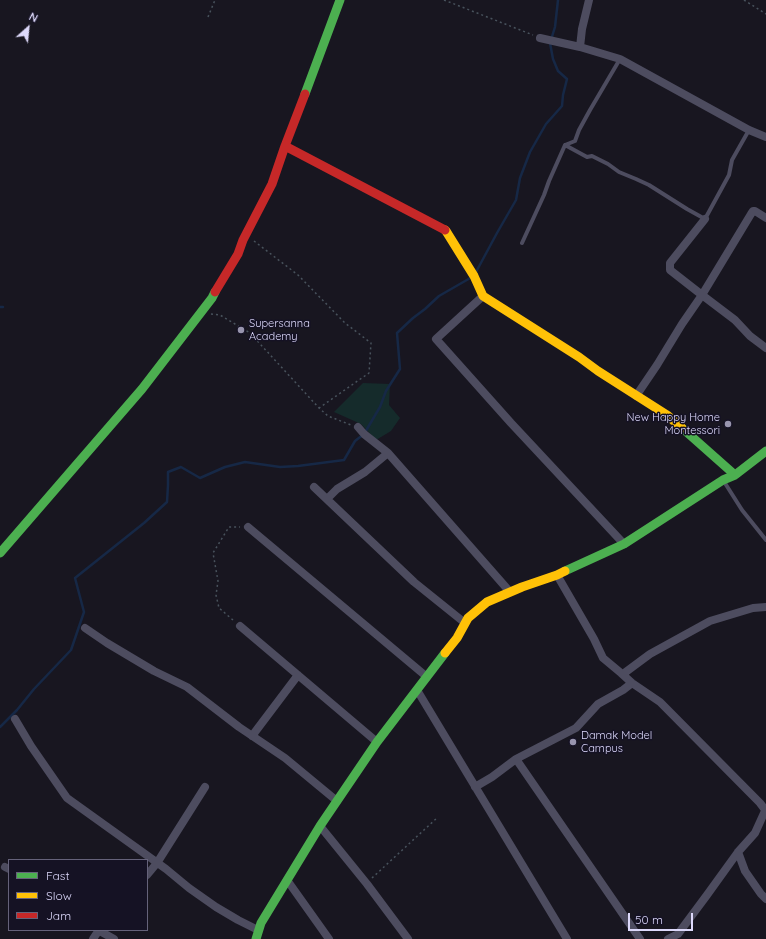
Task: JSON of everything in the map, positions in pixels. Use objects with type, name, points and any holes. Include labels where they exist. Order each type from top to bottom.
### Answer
[{"type":"street","points":[[0,553],[142,389],[216,292],[238,254],[243,240],[272,184],[340,0]]},
{"type":"street","points":[[580,47],[582,29],[589,0]]},
{"type":"street","points":[[540,38],[580,47],[620,59],[766,138]]},
{"type":"street","points":[[285,146],[446,231],[474,276],[483,296],[667,415],[735,474]]},
{"type":"street","points":[[636,396],[682,324],[702,296],[753,211],[756,211],[766,218]]},
{"type":"street","points":[[705,219],[670,263],[670,270],[735,320],[750,336],[766,348]]},
{"type":"street","points":[[483,296],[436,339],[624,544]]},
{"type":"street","points":[[358,427],[364,434],[388,452],[510,592]]},
{"type":"street","points":[[15,719],[31,746],[67,798],[127,840],[189,888],[238,920],[257,935],[261,923],[320,826],[377,742],[457,638],[468,618],[486,602],[557,575],[624,544],[723,480],[735,474],[766,451]]},
{"type":"street","points":[[327,499],[338,489],[365,472],[388,452]]},
{"type":"street","points":[[314,486],[414,582],[465,623]]},
{"type":"street","points":[[248,527],[427,678]]},
{"type":"street","points":[[557,575],[594,639],[603,658],[632,683],[660,702],[760,802],[766,811],[755,833],[738,852],[678,934],[668,939]]},
{"type":"street","points":[[623,674],[650,654],[710,621],[753,608],[766,607]]},
{"type":"street","points":[[240,626],[377,742]]},
{"type":"street","points":[[85,628],[154,671],[187,687],[239,727],[285,758],[337,801]]},
{"type":"street","points":[[252,736],[298,675]]},
{"type":"street","points":[[475,787],[516,760],[576,728],[598,704],[623,690],[632,683]]},
{"type":"street","points":[[417,690],[567,939]]},
{"type":"street","points":[[516,760],[640,939]]},
{"type":"street","points":[[148,874],[157,863],[205,787]]},
{"type":"street","points":[[320,826],[408,939]]},
{"type":"street","points":[[738,852],[746,871],[766,899]]},
{"type":"street","points":[[287,880],[329,939]]},
{"type":"street","points":[[101,931],[114,939]]},
{"type":"lane","points":[[522,243],[565,145],[575,141],[579,130],[620,59]]},
{"type":"lane","points":[[565,145],[587,157],[592,156],[608,164],[619,172],[649,185],[687,210],[705,219],[729,175],[732,160],[749,130]]},
{"type":"lane","points":[[723,480],[742,510],[766,540]]},
{"type":"path","points":[[208,17],[215,0]]},
{"type":"path","points":[[444,0],[540,38]]},
{"type":"path","points":[[744,0],[766,14]]},
{"type":"path","points":[[243,240],[254,240],[298,275],[345,323],[371,343],[369,373],[319,408]]},
{"type":"path","points":[[200,314],[205,313],[220,315],[250,333],[328,416],[358,427]]},
{"type":"path","points":[[240,626],[219,608],[216,594],[218,581],[213,553],[229,527],[248,527]]},
{"type":"path","points":[[366,884],[438,817]]},
{"type":"green space","points":[[363,383],[390,384],[389,405],[400,418],[391,431],[376,440],[361,424],[334,412]]},
{"type":"waterway","points":[[476,272],[516,200],[520,178],[530,152],[546,124],[562,106],[567,79],[558,71],[553,59],[550,43],[555,27],[558,0]]},
{"type":"waterway","points":[[0,727],[71,650],[84,612],[75,578],[144,523],[167,502],[168,472],[181,467],[200,478],[225,467],[245,462],[280,467],[344,460],[355,441],[364,434],[380,407],[386,391],[400,369],[397,333],[439,296],[472,277]]},
{"type":"traffic: fast","points":[[305,94],[340,0]]},
{"type":"traffic: fast","points":[[0,553],[142,389],[212,298],[215,292]]},
{"type":"traffic: fast","points":[[682,428],[735,475]]},
{"type":"traffic: fast","points":[[565,571],[624,544],[723,480],[735,475],[766,451]]},
{"type":"traffic: fast","points":[[256,939],[261,923],[320,826],[377,742],[445,653]]},
{"type":"traffic: slow","points":[[445,230],[474,276],[483,296],[667,415],[682,428]]},
{"type":"traffic: slow","points":[[445,653],[457,638],[468,618],[487,602],[565,571]]},
{"type":"traffic: jam","points":[[215,292],[238,254],[243,240],[272,184],[305,94]]},
{"type":"traffic: jam","points":[[285,146],[445,230]]},
{"type":"place","name":"Supersanna Academy","points":[[241,330]]},
{"type":"place","name":"New Happy Home Montessori","points":[[728,424]]},
{"type":"place","name":"Damak Model Campus","points":[[573,742]]}]
